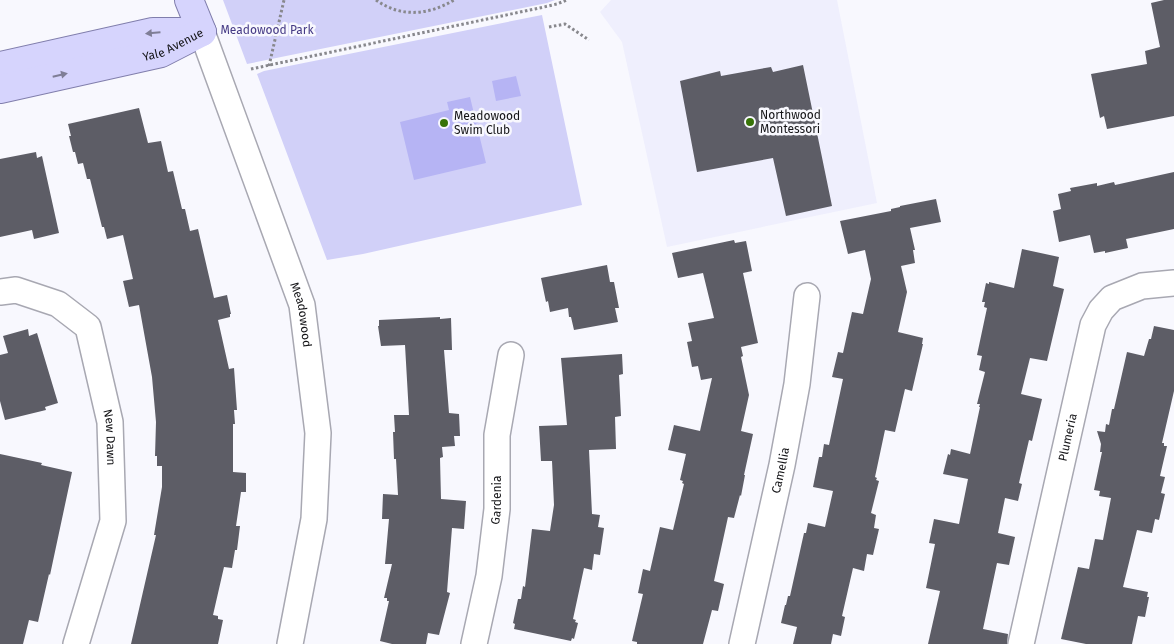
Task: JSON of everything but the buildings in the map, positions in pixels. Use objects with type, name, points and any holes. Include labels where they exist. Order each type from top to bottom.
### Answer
[{"type":"main road","name":"Meadowood","points":[[189,0],[202,32]]},
{"type":"main road","name":"Yale Avenue","points":[[0,66],[153,32],[202,32]]},
{"type":"main road","name":"Yale Avenue","points":[[0,89],[161,52],[202,32]]},
{"type":"street","name":"Meadowood","points":[[202,32],[302,305],[318,433],[314,519],[290,644]]},
{"type":"street","name":"Plumeria","points":[[1021,644],[1093,325],[1101,310],[1112,298],[1142,286],[1174,284]]},
{"type":"street","name":"New Dawn","points":[[0,292],[16,290],[58,304],[88,327],[110,422],[113,522],[76,644]]},
{"type":"street","name":"Camellia","points":[[742,644],[782,465],[797,384],[807,296]]},
{"type":"street","name":"Gardenia","points":[[474,644],[489,576],[497,509],[497,435],[510,354]]},
{"type":"path","points":[[269,66],[284,0]]},
{"type":"path","points":[[376,0],[383,5],[407,13],[431,11],[454,0]]},
{"type":"path","points":[[251,69],[544,7],[567,0]]},
{"type":"path","points":[[549,27],[565,24],[589,40]]},
{"type":"shaded area","name":"Northwood Montessori","points":[[611,0],[837,0],[877,203],[667,247],[622,42],[600,12]]},
{"type":"shaded area","points":[[516,76],[521,96],[496,101],[492,81]]},
{"type":"shaded area","points":[[470,97],[486,163],[414,180],[400,122],[449,110],[447,102]]},
{"type":"green space","name":"Meadowood Park","points":[[223,0],[555,0],[247,64]]},
{"type":"green space","name":"Meadowood Swim Club","points":[[542,15],[582,205],[363,254],[327,260],[257,74],[264,71]]},
{"type":"place","name":"Northwood Montessori","points":[[750,122]]},
{"type":"place","name":"Meadowood Swim Club","points":[[444,123]]}]
